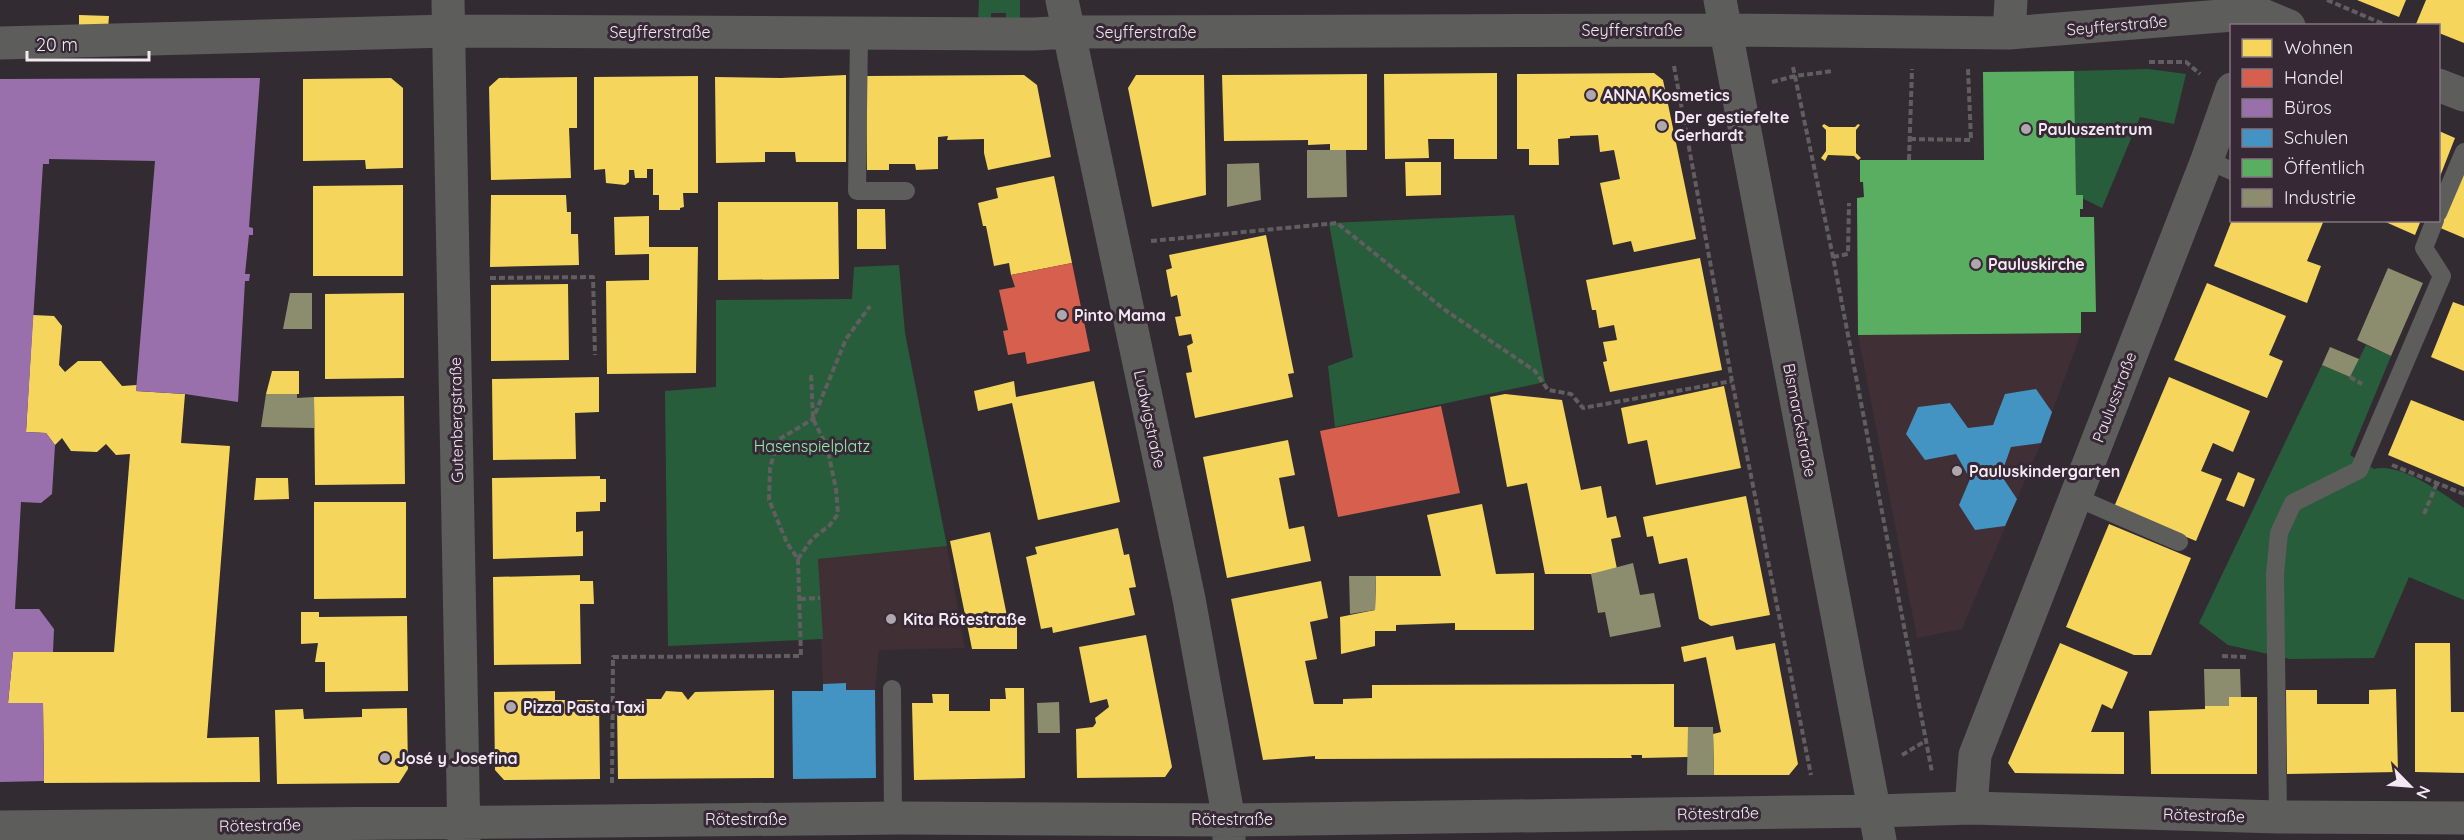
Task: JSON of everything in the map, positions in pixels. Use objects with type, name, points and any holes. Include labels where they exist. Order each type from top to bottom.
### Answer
[{"type":"street","name":"Ludwigstraße","points":[[1062,0],[1112,245],[1189,599],[1229,830]]},
{"type":"street","points":[[2009,33],[2011,0]]},
{"type":"street","name":"Seyfferstraße","points":[[0,43],[448,15],[859,33],[1034,34],[1668,30],[1723,15],[2009,33],[2258,13],[2284,24]]},
{"type":"street","name":"Gutenbergstraße","points":[[448,15],[464,831]]},
{"type":"street","name":"Bismarckstraße","points":[[1723,15],[1877,826]]},
{"type":"street","name":"Paulusstraße","points":[[1971,808],[1975,755],[2075,497],[2219,166],[2217,83]]},
{"type":"street","points":[[2440,85],[2464,95]]},
{"type":"street","name":"Rötestraße","points":[[0,827],[464,831],[612,820],[893,818],[1229,830],[1877,826],[1971,808],[2278,817],[2464,818]]},
{"type":"lane","points":[[859,33],[857,191],[906,191]]},
{"type":"lane","points":[[2440,211],[2464,152]]},
{"type":"lane","points":[[2278,817],[2275,574],[2279,532],[2293,504],[2359,470],[2442,276],[2424,248],[2434,222]]},
{"type":"lane","points":[[2075,497],[2180,542]]},
{"type":"lane","points":[[892,689],[893,818]]},
{"type":"path","points":[[2327,0],[2383,24]]},
{"type":"path","points":[[1668,30],[1732,381],[1811,774]]},
{"type":"path","points":[[1910,139],[1971,140],[1966,32]]},
{"type":"path","points":[[1909,160],[1913,62]]},
{"type":"path","points":[[2186,62],[2217,83]]},
{"type":"path","points":[[1680,96],[1737,91],[1795,76],[1840,70]]},
{"type":"path","points":[[1795,76],[1833,257],[1932,772]]},
{"type":"path","points":[[1833,257],[1848,254],[1849,203]]},
{"type":"path","points":[[1112,245],[1337,223],[1445,310],[1535,371],[1548,390],[1571,394],[1583,408],[1732,381]]},
{"type":"path","points":[[453,278],[593,277],[596,355]]},
{"type":"path","points":[[612,820],[613,657],[801,656],[798,559],[787,543],[769,500],[770,468],[778,440],[813,419],[846,339],[870,306]]},
{"type":"path","points":[[798,559],[812,539],[830,525],[838,514],[836,489],[826,447],[813,419],[811,374]]},
{"type":"path","points":[[2350,377],[2365,385]]},
{"type":"path","points":[[2366,454],[2464,494]]},
{"type":"path","points":[[2424,514],[2437,483]]},
{"type":"path","points":[[800,599],[820,598]]},
{"type":"path","points":[[2222,656],[2250,657]]},
{"type":"shaded area","name":"Pauluskindergarten","points":[[2081,333],[2041,443],[1962,629],[1917,638],[1858,335]]},
{"type":"shaded area","name":"Kita Rötestraße","points":[[947,546],[965,648],[879,650],[875,690],[846,690],[845,683],[823,684],[818,559]]},
{"type":"green space","points":[[979,0],[1020,0],[1020,22],[1006,21],[1006,13],[991,13],[991,22],[978,22]]},
{"type":"green space","points":[[2148,69],[2186,74],[2174,124],[2140,117],[2102,208],[2076,195],[2074,71]]},
{"type":"green space","points":[[1514,215],[1545,382],[1335,427],[1328,366],[1353,357],[1329,223]]},
{"type":"green space","name":"Hasenspielplatz","points":[[899,265],[905,333],[947,546],[818,559],[823,639],[668,646],[665,391],[716,387],[716,300],[852,299],[854,267]]},
{"type":"green space","points":[[2366,345],[2391,356],[2350,455],[2374,469],[2384,468],[2408,474],[2433,487],[2464,508],[2464,600],[2409,577],[2374,658],[2290,659],[2228,645],[2199,623],[2322,365],[2350,377]]},
{"type":"building: Wohnen","points":[[2357,0],[2406,0],[2399,17]]},
{"type":"building: Wohnen","points":[[2426,0],[2464,0],[2464,43],[2440,33],[2440,24],[2416,24]]},
{"type":"building: Wohnen","points":[[79,15],[109,16],[108,29],[79,28]]},
{"type":"building: Wohnen","points":[[1497,73],[1497,159],[1454,159],[1454,139],[1428,139],[1429,158],[1385,159],[1384,74]]},
{"type":"building: Wohnen","points":[[1654,73],[1663,80],[1696,239],[1634,252],[1631,241],[1613,245],[1600,183],[1620,179],[1614,150],[1600,152],[1598,135],[1558,139],[1559,165],[1529,165],[1529,149],[1517,149],[1517,74]]},
{"type":"building: Wohnen","points":[[1367,74],[1367,150],[1330,150],[1330,144],[1308,145],[1308,140],[1224,141],[1222,75]]},
{"type":"building: Wohnen","points":[[846,75],[846,162],[796,162],[795,152],[765,152],[765,162],[716,163],[715,77],[781,78]]},
{"type":"building: Wohnen","points":[[1024,75],[1037,85],[1051,157],[988,170],[984,139],[947,140],[948,136],[938,137],[938,169],[916,170],[915,164],[889,164],[889,170],[867,170],[866,76]]},
{"type":"building: Wohnen","points":[[1136,75],[1204,75],[1206,195],[1152,207],[1128,88]]},
{"type":"building: Wohnen","points":[[698,76],[698,193],[683,193],[684,207],[680,210],[659,210],[659,195],[653,195],[653,169],[647,169],[647,178],[635,178],[634,170],[629,170],[629,182],[625,185],[606,183],[605,169],[594,170],[594,77]]},
{"type":"building: Wohnen","points":[[577,77],[577,128],[569,128],[571,178],[491,180],[489,87],[499,78]]},
{"type":"building: Wohnen","points":[[391,78],[403,88],[403,168],[366,169],[365,160],[303,161],[303,79]]},
{"type":"building: Wohnen","points":[[1824,124],[1829,127],[1860,125],[1856,130],[1856,153],[1861,158],[1858,160],[1854,156],[1828,155],[1825,161],[1821,158],[1826,151],[1826,130],[1822,126]]},
{"type":"building: Wohnen","points":[[2440,131],[2455,138],[2440,176]]},
{"type":"building: Wohnen","points":[[1405,162],[1441,162],[1441,195],[1406,196]]},
{"type":"building: Wohnen","points":[[2464,164],[2464,238],[2438,227]]},
{"type":"building: Wohnen","points":[[1054,176],[1072,263],[1011,275],[1009,263],[994,266],[986,226],[983,226],[978,203],[998,198],[996,188]]},
{"type":"building: Wohnen","points":[[403,185],[403,276],[313,276],[313,186]]},
{"type":"building: Wohnen","points":[[491,195],[566,195],[567,212],[571,212],[571,234],[578,234],[579,265],[490,267]]},
{"type":"building: Wohnen","points":[[718,202],[838,202],[839,279],[718,280]]},
{"type":"building: Wohnen","points":[[857,209],[885,209],[886,249],[857,249]]},
{"type":"building: Wohnen","points":[[649,216],[649,247],[698,247],[696,373],[607,374],[606,281],[649,280],[649,254],[615,255],[614,217]]},
{"type":"building: Wohnen","points":[[2231,222],[2323,222],[2307,261],[2321,266],[2307,303],[2214,266]]},
{"type":"building: Wohnen","points":[[2386,222],[2420,222],[2415,235]]},
{"type":"building: Wohnen","points":[[1266,235],[1294,373],[1288,374],[1293,397],[1195,418],[1186,373],[1192,372],[1187,346],[1193,343],[1191,334],[1179,336],[1175,317],[1181,316],[1177,295],[1171,297],[1166,270],[1172,268],[1169,255]]},
{"type":"building: Wohnen","points":[[1700,258],[1722,370],[1610,392],[1603,362],[1607,361],[1603,342],[1617,340],[1614,325],[1599,328],[1596,310],[1592,310],[1586,280]]},
{"type":"building: Wohnen","points":[[2207,283],[2286,316],[2269,355],[2283,361],[2267,398],[2174,360]]},
{"type":"building: Wohnen","points":[[568,284],[569,360],[491,361],[491,285]]},
{"type":"building: Wohnen","points":[[404,293],[404,378],[325,379],[325,294]]},
{"type":"building: Wohnen","points":[[2453,302],[2464,306],[2464,371],[2431,357]]},
{"type":"building: Wohnen","points":[[33,315],[54,316],[62,326],[59,365],[65,372],[78,361],[101,361],[122,386],[137,385],[136,391],[185,394],[181,443],[230,446],[207,738],[259,737],[260,782],[44,783],[43,703],[8,703],[13,652],[114,652],[130,454],[116,455],[106,444],[97,452],[71,451],[62,438],[55,445],[46,433],[26,432]]},
{"type":"building: Wohnen","points":[[272,371],[299,371],[299,394],[266,394]]},
{"type":"building: Wohnen","points":[[599,377],[599,412],[575,413],[576,459],[493,460],[492,379]]},
{"type":"building: Wohnen","points":[[2169,377],[2250,411],[2233,452],[2213,443],[2201,471],[2222,479],[2196,541],[2114,507]]},
{"type":"building: Wohnen","points":[[1014,381],[1016,397],[1094,381],[1120,502],[1038,520],[1012,403],[978,411],[974,391]]},
{"type":"building: Wohnen","points":[[1724,386],[1741,468],[1656,485],[1647,440],[1628,444],[1621,408]]},
{"type":"building: Wohnen","points":[[1505,394],[1562,400],[1581,490],[1601,486],[1607,518],[1616,516],[1621,537],[1611,539],[1617,569],[1591,574],[1545,574],[1527,483],[1507,487],[1490,397]]},
{"type":"building: Wohnen","points":[[404,396],[405,484],[315,485],[314,397]]},
{"type":"building: Wohnen","points":[[2411,400],[2464,421],[2464,487],[2388,455]]},
{"type":"building: Wohnen","points":[[1288,440],[1295,475],[1279,478],[1289,529],[1304,526],[1311,561],[1227,578],[1203,457]]},
{"type":"building: Wohnen","points":[[2238,472],[2255,479],[2244,507],[2226,500]]},
{"type":"building: Wohnen","points":[[600,476],[600,479],[606,479],[606,502],[600,502],[600,511],[576,512],[576,532],[583,531],[583,556],[493,559],[492,478]]},
{"type":"building: Wohnen","points":[[256,478],[288,478],[289,499],[254,500]]},
{"type":"building: Wohnen","points":[[1746,496],[1770,615],[1711,626],[1699,619],[1687,558],[1659,564],[1653,536],[1647,537],[1643,517]]},
{"type":"building: Wohnen","points":[[314,502],[406,502],[406,598],[314,599]]},
{"type":"building: Wohnen","points":[[1482,504],[1496,574],[1534,573],[1534,630],[1455,630],[1455,623],[1396,625],[1396,631],[1375,631],[1375,646],[1341,654],[1340,617],[1375,610],[1376,576],[1441,576],[1427,515]]},
{"type":"building: Wohnen","points":[[2109,524],[2191,558],[2151,655],[2134,655],[2066,627]]},
{"type":"building: Wohnen","points":[[1118,528],[1124,555],[1129,554],[1136,587],[1129,588],[1135,615],[1053,633],[1052,627],[1041,629],[1026,557],[1037,554],[1035,547]]},
{"type":"building: Wohnen","points":[[990,532],[1007,616],[1017,615],[1017,649],[972,649],[950,541]]},
{"type":"building: Wohnen","points":[[580,575],[580,581],[593,581],[594,604],[580,604],[581,664],[494,665],[493,577]]},
{"type":"building: Wohnen","points":[[1321,581],[1328,618],[1310,622],[1317,659],[1305,661],[1314,704],[1343,704],[1343,699],[1372,698],[1372,685],[1674,684],[1674,727],[1688,727],[1688,757],[1642,758],[1642,755],[1631,755],[1632,758],[1315,759],[1315,756],[1263,760],[1231,599]]},
{"type":"building: Wohnen","points":[[301,612],[319,612],[319,617],[407,616],[408,691],[325,692],[325,662],[315,662],[318,643],[301,644]]},
{"type":"building: Wohnen","points":[[1146,635],[1172,767],[1165,777],[1077,778],[1076,729],[1093,727],[1096,723],[1095,718],[1109,707],[1107,699],[1090,703],[1079,647]]},
{"type":"building: Wohnen","points":[[1733,636],[1736,650],[1775,643],[1798,764],[1789,775],[1714,775],[1713,734],[1721,732],[1706,657],[1684,662],[1681,647]]},
{"type":"building: Wohnen","points":[[2060,643],[2128,672],[2112,709],[2102,704],[2091,732],[2124,732],[2124,774],[2015,773],[2008,763]]},
{"type":"building: Wohnen","points":[[2415,643],[2450,643],[2451,712],[2464,712],[2464,773],[2415,772]]},
{"type":"building: Wohnen","points":[[1005,688],[1024,688],[1025,778],[914,780],[912,703],[933,703],[932,694],[949,694],[949,711],[990,711],[990,699],[1006,699]]},
{"type":"building: Wohnen","points":[[2396,689],[2398,772],[2287,774],[2286,690],[2317,690],[2317,704],[2369,704],[2369,690]]},
{"type":"building: Wohnen","points":[[774,690],[774,778],[618,779],[617,705],[645,705],[645,699],[661,699],[666,691],[682,692],[688,700],[695,692]]},
{"type":"building: Wohnen","points":[[555,691],[555,700],[599,700],[600,779],[504,780],[495,770],[494,692]]},
{"type":"building: Wohnen","points":[[2229,697],[2257,697],[2257,774],[2151,774],[2149,711],[2229,706]]},
{"type":"building: Wohnen","points":[[407,708],[408,769],[399,783],[277,784],[275,710],[303,709],[304,719],[362,717],[362,709]]},
{"type":"building: Handel","points":[[1072,263],[1090,351],[1027,364],[1025,352],[1008,355],[1003,331],[1008,330],[999,290],[1015,287],[1011,275]]},
{"type":"building: Handel","points":[[1441,406],[1460,493],[1338,517],[1320,431]]},
{"type":"building: Büros","points":[[260,78],[249,227],[253,228],[253,235],[249,235],[245,274],[250,274],[249,281],[245,281],[238,402],[185,394],[136,391],[155,161],[49,159],[49,164],[43,164],[26,432],[46,433],[55,445],[52,494],[41,503],[21,502],[15,609],[39,609],[54,629],[53,652],[13,652],[8,703],[43,703],[44,781],[0,782],[0,79]]},
{"type":"building: Schulen","points":[[2036,389],[2052,412],[2041,443],[2011,447],[2001,475],[2017,499],[2005,526],[1975,530],[1959,505],[1970,479],[1956,454],[1925,460],[1906,434],[1918,407],[1950,403],[1968,428],[1993,425],[2005,394]]},
{"type":"building: Schulen","points":[[846,683],[846,690],[875,690],[876,778],[793,779],[792,691],[823,691],[823,684]]},
{"type":"building: Öffentlich","name":"Pauluskirche","points":[[2074,71],[2076,195],[2083,195],[2083,209],[2080,209],[2080,217],[2094,217],[2096,312],[2081,312],[2081,333],[1858,335],[1857,198],[1864,197],[1863,182],[1860,182],[1860,160],[1984,160],[1983,72]]},
{"type":"building: Industrie","points":[[1307,150],[1346,150],[1347,197],[1307,198]]},
{"type":"building: Industrie","points":[[1259,163],[1261,200],[1227,207],[1227,164]]},
{"type":"building: Industrie","points":[[2388,268],[2423,283],[2391,356],[2357,340]]},
{"type":"building: Industrie","points":[[290,293],[312,293],[312,329],[283,329]]},
{"type":"building: Industrie","points":[[2330,347],[2359,359],[2350,377],[2322,365]]},
{"type":"building: Industrie","points":[[266,394],[297,394],[297,398],[314,397],[314,428],[261,427]]},
{"type":"building: Industrie","points":[[1633,563],[1640,595],[1654,593],[1661,627],[1610,637],[1605,612],[1598,613],[1591,574]]},
{"type":"building: Industrie","points":[[1349,576],[1376,576],[1375,610],[1350,614]]},
{"type":"building: Industrie","points":[[2204,669],[2240,669],[2241,697],[2229,697],[2229,706],[2205,706]]},
{"type":"building: Industrie","points":[[1059,702],[1060,733],[1038,733],[1037,703]]},
{"type":"building: Industrie","points":[[1688,727],[1713,727],[1714,775],[1687,775]]},
{"type":"place","name":"ANNA Kosmetics","points":[[1591,95]]},
{"type":"place","name":"Der gestiefelte Gerhardt","points":[[1662,126]]},
{"type":"place","name":"Pauluszentrum","points":[[2026,129]]},
{"type":"place","name":"Pauluskirche","points":[[1976,264]]},
{"type":"place","name":"Pinto Mama","points":[[1062,315]]},
{"type":"place","name":"Pauluskindergarten","points":[[1957,471]]},
{"type":"place","name":"Kita Rötestraße","points":[[891,619]]},
{"type":"place","name":"Pizza Pasta Taxi","points":[[511,707]]},
{"type":"place","name":"José y Josefina","points":[[385,758]]}]
